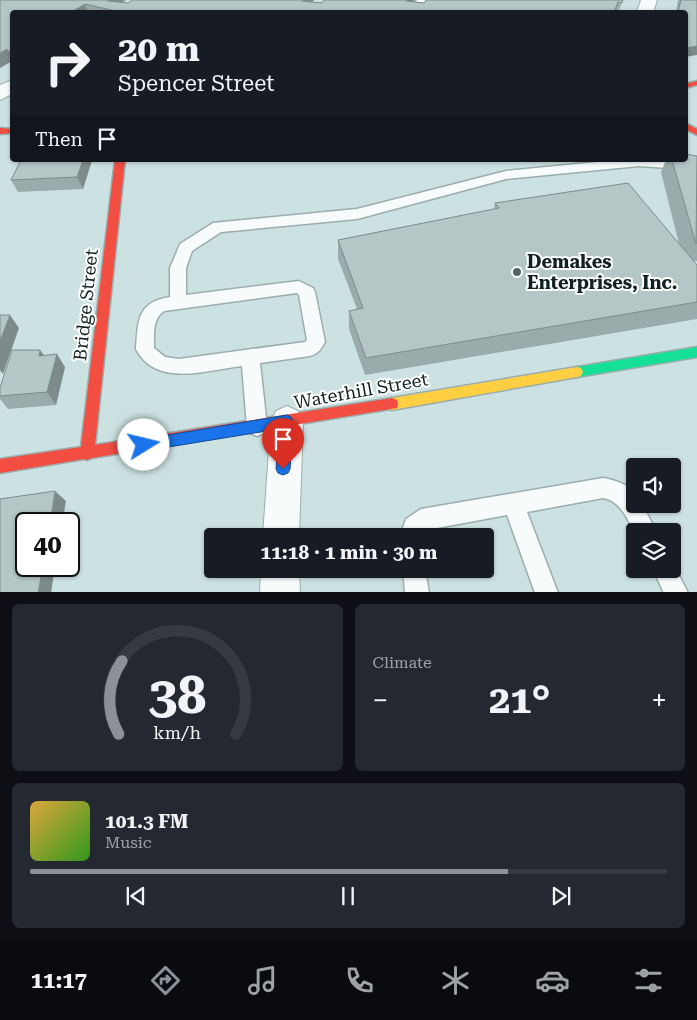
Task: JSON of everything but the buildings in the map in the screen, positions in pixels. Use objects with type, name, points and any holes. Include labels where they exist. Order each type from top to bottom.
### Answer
[{"type":"street","points":[[417,10],[426,0]]},
{"type":"street","name":"Bridge Street","points":[[87,454],[120,162]]},
{"type":"street","name":"Waterhill Street","points":[[0,466],[272,424],[697,352]]},
{"type":"street","points":[[272,424],[282,484],[281,528]]},
{"type":"street","points":[[280,578],[280,592]]},
{"type":"lane","points":[[178,302],[178,268],[184,248],[218,227],[358,214],[506,175],[605,162],[654,162],[697,166]]},
{"type":"lane","points":[[300,287],[307,292],[316,342],[310,348],[179,367],[165,365],[154,360],[145,348],[148,314],[157,305],[178,302],[300,287]]},
{"type":"lane","points":[[250,357],[272,424]]},
{"type":"lane","points":[[414,528],[421,520],[603,488],[613,488],[622,494],[629,502],[641,523]]},
{"type":"lane","points":[[513,503],[547,592]]},
{"type":"lane","points":[[416,578],[418,592]]},
{"type":"lane","points":[[669,578],[677,592]]},
{"type":"traffic: fast","points":[[577,372],[697,352]]},
{"type":"traffic: slow","points":[[392,404],[577,372]]},
{"type":"traffic: jam","points":[[688,85],[697,83]]},
{"type":"traffic: jam","points":[[688,128],[697,132]]},
{"type":"traffic: jam","points":[[0,131],[10,131]]},
{"type":"traffic: jam","points":[[87,454],[120,162]]},
{"type":"traffic: jam","points":[[0,466],[392,404]]},
{"type":"place","name":"Demakes Enterprises, Inc.","points":[[517,272]]},
{"type":"route","points":[[144,445],[287,421],[283,469]]}]
